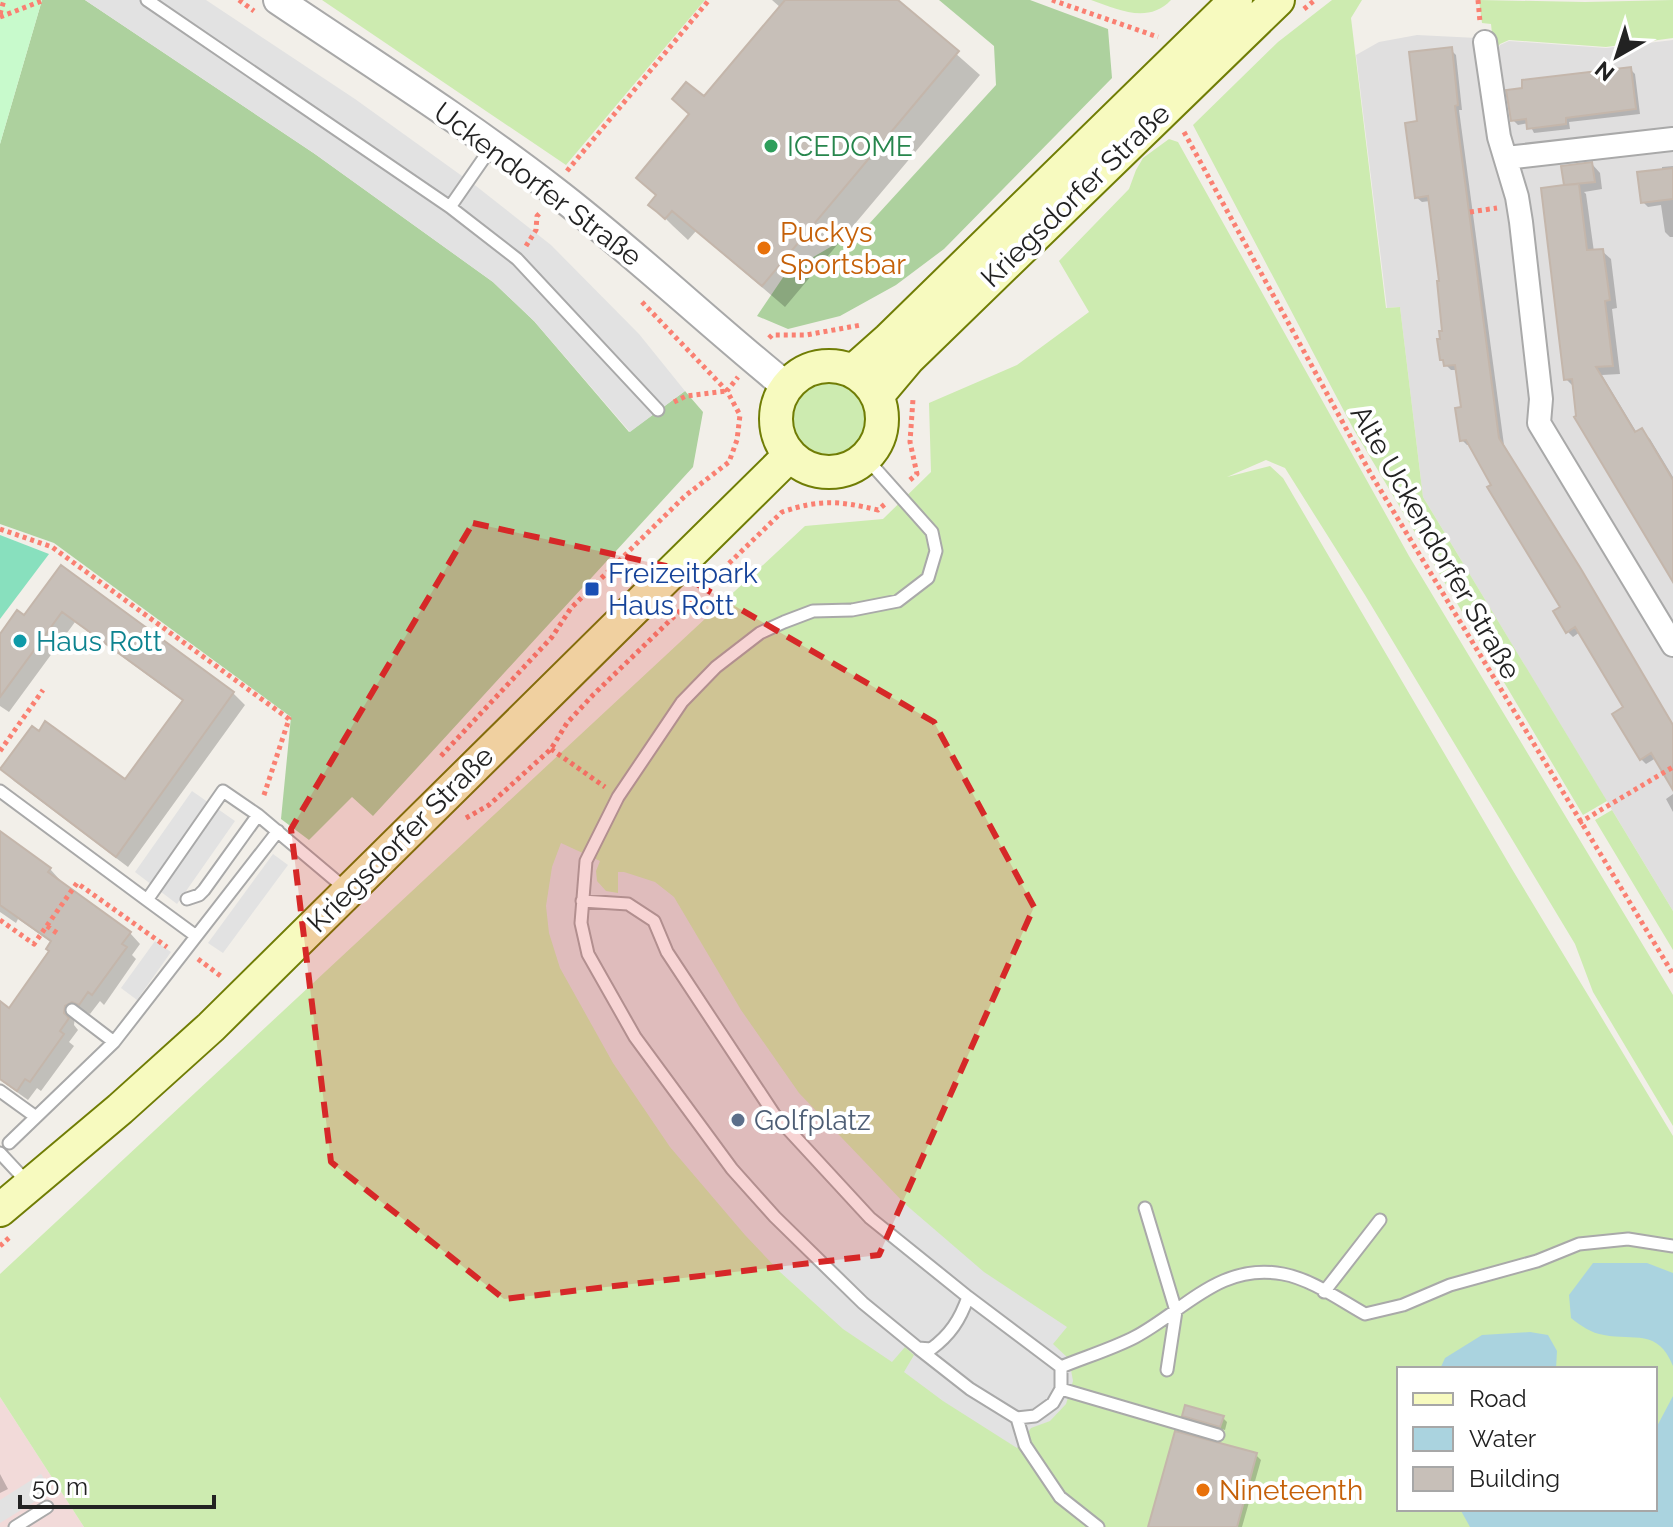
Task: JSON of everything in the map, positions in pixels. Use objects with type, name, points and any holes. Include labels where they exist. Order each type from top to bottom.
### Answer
[{"type":"main road","name":"Kriegsdorfer Straße","points":[[853,371],[1236,0]]},
{"type":"main road","name":"Kriegsdorfer Straße","points":[[877,396],[909,358],[1278,0]]},
{"type":"main road","points":[[835,365],[853,371],[867,381],[877,396],[882,412],[882,428],[876,444],[866,458],[848,469],[827,473],[806,468],[789,456],[779,440],[775,421],[777,402],[786,386],[799,373],[816,366],[835,365]]},
{"type":"main road","name":"Kriegsdorfer Straße","points":[[0,1210],[211,1027],[789,456]]},
{"type":"street","name":"Uckendorfer Straße","points":[[271,9],[493,145],[546,200],[648,266],[786,386]]},
{"type":"street","points":[[1485,42],[1499,137],[1521,222],[1541,399],[1539,423],[1673,645]]},
{"type":"street","points":[[1506,158],[1673,139]]},
{"type":"lane","points":[[147,0],[450,207],[517,259],[658,410]]},
{"type":"lane","points":[[450,207],[493,145]]},
{"type":"lane","points":[[866,458],[932,532],[936,551],[928,578],[898,601],[852,610],[813,611],[760,633],[716,667],[682,702],[618,797],[586,861],[581,923],[588,954],[635,1037],[705,1135],[775,1217],[829,1272],[892,1329],[970,1389],[1017,1418],[1035,1416],[1053,1403],[1061,1389],[1061,1367]]},
{"type":"lane","points":[[0,791],[196,936]]},
{"type":"lane","points":[[147,900],[223,791],[278,831],[347,891]]},
{"type":"lane","points":[[187,899],[204,890],[258,815]]},
{"type":"lane","points":[[9,1143],[114,1042],[278,831]]},
{"type":"lane","points":[[582,901],[628,904],[654,921],[667,952],[774,1114],[870,1218],[1061,1367]]},
{"type":"lane","points":[[72,1010],[114,1042]]},
{"type":"lane","points":[[0,1091],[36,1117]]},
{"type":"lane","points":[[0,1153],[30,1185]]},
{"type":"lane","points":[[1145,1208],[1176,1311],[1167,1370]]},
{"type":"lane","points":[[1324,1292],[1380,1220]]},
{"type":"lane","points":[[1061,1367],[1135,1337],[1217,1282],[1257,1272],[1284,1274],[1365,1314],[1403,1305],[1450,1285],[1537,1261],[1579,1244],[1628,1239],[1673,1246]]},
{"type":"lane","points":[[918,1348],[931,1349],[941,1342],[960,1320],[968,1297]]},
{"type":"lane","points":[[1061,1389],[1218,1435]]},
{"type":"lane","points":[[1017,1418],[1025,1445],[1060,1497],[1098,1527]]},
{"type":"lane","points":[[15,1527],[47,1507]]},
{"type":"path","points":[[0,15],[4,0]]},
{"type":"path","points":[[0,15],[44,0]]},
{"type":"path","points":[[239,0],[271,9]]},
{"type":"path","points":[[517,259],[536,230],[537,216],[546,200],[709,0]]},
{"type":"path","points":[[1052,0],[1166,40],[1180,55]]},
{"type":"path","name":"Alte Uckendorfer Straße","points":[[1178,121],[1372,476],[1673,974]]},
{"type":"path","points":[[546,200],[551,219]]},
{"type":"path","points":[[440,756],[552,637],[571,608],[685,496],[729,462],[737,440],[740,415],[727,391],[637,296]]},
{"type":"path","points":[[658,410],[686,396],[727,391],[740,375]]},
{"type":"path","points":[[729,462],[735,467]]},
{"type":"path","points":[[0,529],[52,547],[289,719],[258,815]]},
{"type":"path","points":[[0,751],[43,690]]},
{"type":"path","points":[[551,749],[618,797]]},
{"type":"path","points":[[1579,823],[1673,767]]},
{"type":"path","points":[[0,920],[34,944],[77,883],[226,980]]},
{"type":"path","points":[[47,926],[57,933]]},
{"type":"highlighted area","points":[[473,523],[666,566],[934,722],[1034,907],[879,1255],[504,1299],[331,1162],[291,829]]},
{"type":"shaded area","points":[[85,0],[206,0],[355,99],[476,186],[551,245],[639,334],[685,391],[630,432],[534,321],[493,282],[315,154]]},
{"type":"shaded area","points":[[1417,35],[1477,38],[1495,55],[1500,45],[1509,41],[1606,48],[1673,40],[1673,911],[1423,497],[1400,307],[1387,308],[1356,55],[1379,42]]},
{"type":"shaded area","points":[[192,791],[235,821],[177,904],[135,872]]},
{"type":"shaded area","name":"Golfplatz","points":[[561,843],[600,861],[596,871],[597,881],[606,891],[618,893],[618,872],[624,872],[655,882],[674,897],[741,1010],[799,1093],[905,1204],[984,1272],[1067,1327],[1053,1344],[1069,1359],[1073,1381],[1066,1404],[1050,1421],[1031,1428],[1017,1448],[904,1372],[914,1355],[905,1347],[892,1362],[843,1329],[780,1272],[670,1147],[613,1063],[560,968],[549,933],[546,906],[552,867]]},
{"type":"shaded area","points":[[273,854],[288,865],[223,953],[208,943]]},
{"type":"shaded area","points":[[155,941],[171,952],[137,1000],[121,988]]},
{"type":"shaded area","points":[[0,1397],[84,1527],[0,1527]]},
{"type":"shaded area","points":[[41,1474],[52,1491],[0,1523],[0,1500]]},
{"type":"green space","points":[[0,0],[42,0],[0,144]]},
{"type":"green space","points":[[42,0],[85,0],[315,154],[493,282],[534,321],[629,432],[685,391],[703,412],[693,467],[373,816],[352,797],[309,840],[281,819],[291,717],[54,543],[0,524],[0,144]]},
{"type":"green space","points":[[322,0],[705,0],[566,165]]},
{"type":"green space","points":[[939,0],[1030,0],[1108,29],[1112,78],[944,249],[896,285],[840,316],[788,329],[757,316],[786,273],[868,225],[996,85],[994,46]]},
{"type":"green space","points":[[1091,0],[1171,0],[1153,12],[1133,13]]},
{"type":"green space","points":[[1332,0],[1362,0],[1351,18],[1386,308],[1400,307],[1423,497],[1607,801],[1583,815],[1354,430],[1193,125],[1278,42]]},
{"type":"green space","points":[[1479,0],[1673,0],[1673,38],[1606,47],[1509,40],[1500,44],[1494,52],[1491,24],[1482,23]]},
{"type":"green space","points":[[1169,139],[1178,142],[1409,556],[1673,995],[1673,1126],[1593,992],[1575,944],[1285,468],[1266,460],[1227,477],[1270,466],[1283,478],[1673,1136],[1673,1527],[84,1527],[0,1397],[0,1274],[805,526],[883,519],[931,472],[929,403],[1017,365],[1089,312],[1059,261],[1129,189],[1143,158]]},
{"type":"green space","points":[[828,380],[843,383],[860,397],[867,419],[864,434],[850,451],[828,458],[813,455],[796,441],[789,419],[792,404],[806,387]]},
{"type":"green space","points":[[0,535],[49,554],[0,619]]},
{"type":"green space","points":[[1612,810],[1673,911],[1673,950],[1595,820]]},
{"type":"water","points":[[1593,1263],[1647,1263],[1673,1273],[1673,1366],[1667,1354],[1652,1341],[1599,1334],[1571,1318],[1569,1295]]},
{"type":"water","points":[[1530,1332],[1548,1335],[1557,1351],[1556,1367],[1441,1367],[1445,1358],[1482,1335]]},
{"type":"water","points":[[1673,1396],[1673,1527],[1470,1527],[1461,1511],[1657,1511],[1657,1426]]},
{"type":"building","name":"ICEDOME","points":[[785,0],[898,0],[959,51],[762,286],[672,211],[665,219],[648,205],[656,195],[636,178],[689,114],[672,99],[686,82],[704,96]]},
{"type":"building","points":[[1452,47],[1458,105],[1455,106],[1499,438],[1673,725],[1673,790],[1651,753],[1640,760],[1612,714],[1623,707],[1575,627],[1566,633],[1553,611],[1560,607],[1487,487],[1491,485],[1466,440],[1460,441],[1455,408],[1461,407],[1455,365],[1444,366],[1437,339],[1440,339],[1439,331],[1442,331],[1439,281],[1428,196],[1415,198],[1405,123],[1417,121],[1409,52]]},
{"type":"building","points":[[1631,67],[1636,109],[1566,118],[1566,124],[1527,129],[1526,119],[1511,121],[1506,90],[1522,88],[1522,80]]},
{"type":"building","points":[[1592,162],[1595,182],[1564,185],[1561,166]]},
{"type":"building","points":[[1673,168],[1673,199],[1641,203],[1637,172]]},
{"type":"building","points":[[1579,184],[1587,250],[1603,249],[1610,300],[1605,301],[1613,366],[1596,367],[1635,432],[1642,428],[1673,480],[1673,582],[1574,417],[1572,379],[1564,380],[1541,188]]},
{"type":"building","points":[[61,565],[234,692],[116,857],[0,769],[32,726],[39,731],[45,721],[125,779],[183,700],[62,612],[0,697],[0,634],[17,610],[24,615]]},
{"type":"building","points":[[0,831],[51,868],[48,872],[131,932],[122,944],[127,947],[92,995],[88,992],[79,1005],[72,1002],[65,1006],[64,1013],[69,1018],[60,1031],[64,1034],[30,1082],[25,1079],[17,1091],[0,1079],[0,1001],[9,1008],[49,951],[46,949],[51,941],[0,905]]},
{"type":"building","points":[[1185,1405],[1224,1416],[1220,1427],[1182,1416]]},
{"type":"building","name":"Nineteenth","points":[[1175,1431],[1257,1453],[1237,1527],[1148,1527]]},
{"type":"place","name":"ICEDOME","points":[[771,146]]},
{"type":"place","name":"Puckys Sportsbar","points":[[764,248]]},
{"type":"place","name":"Freizeitpark Haus Rott","points":[[592,589]]},
{"type":"place","name":"Haus Rott","points":[[20,641]]},
{"type":"place","name":"Golfplatz","points":[[738,1120]]},
{"type":"place","name":"Nineteenth","points":[[1203,1490]]}]
